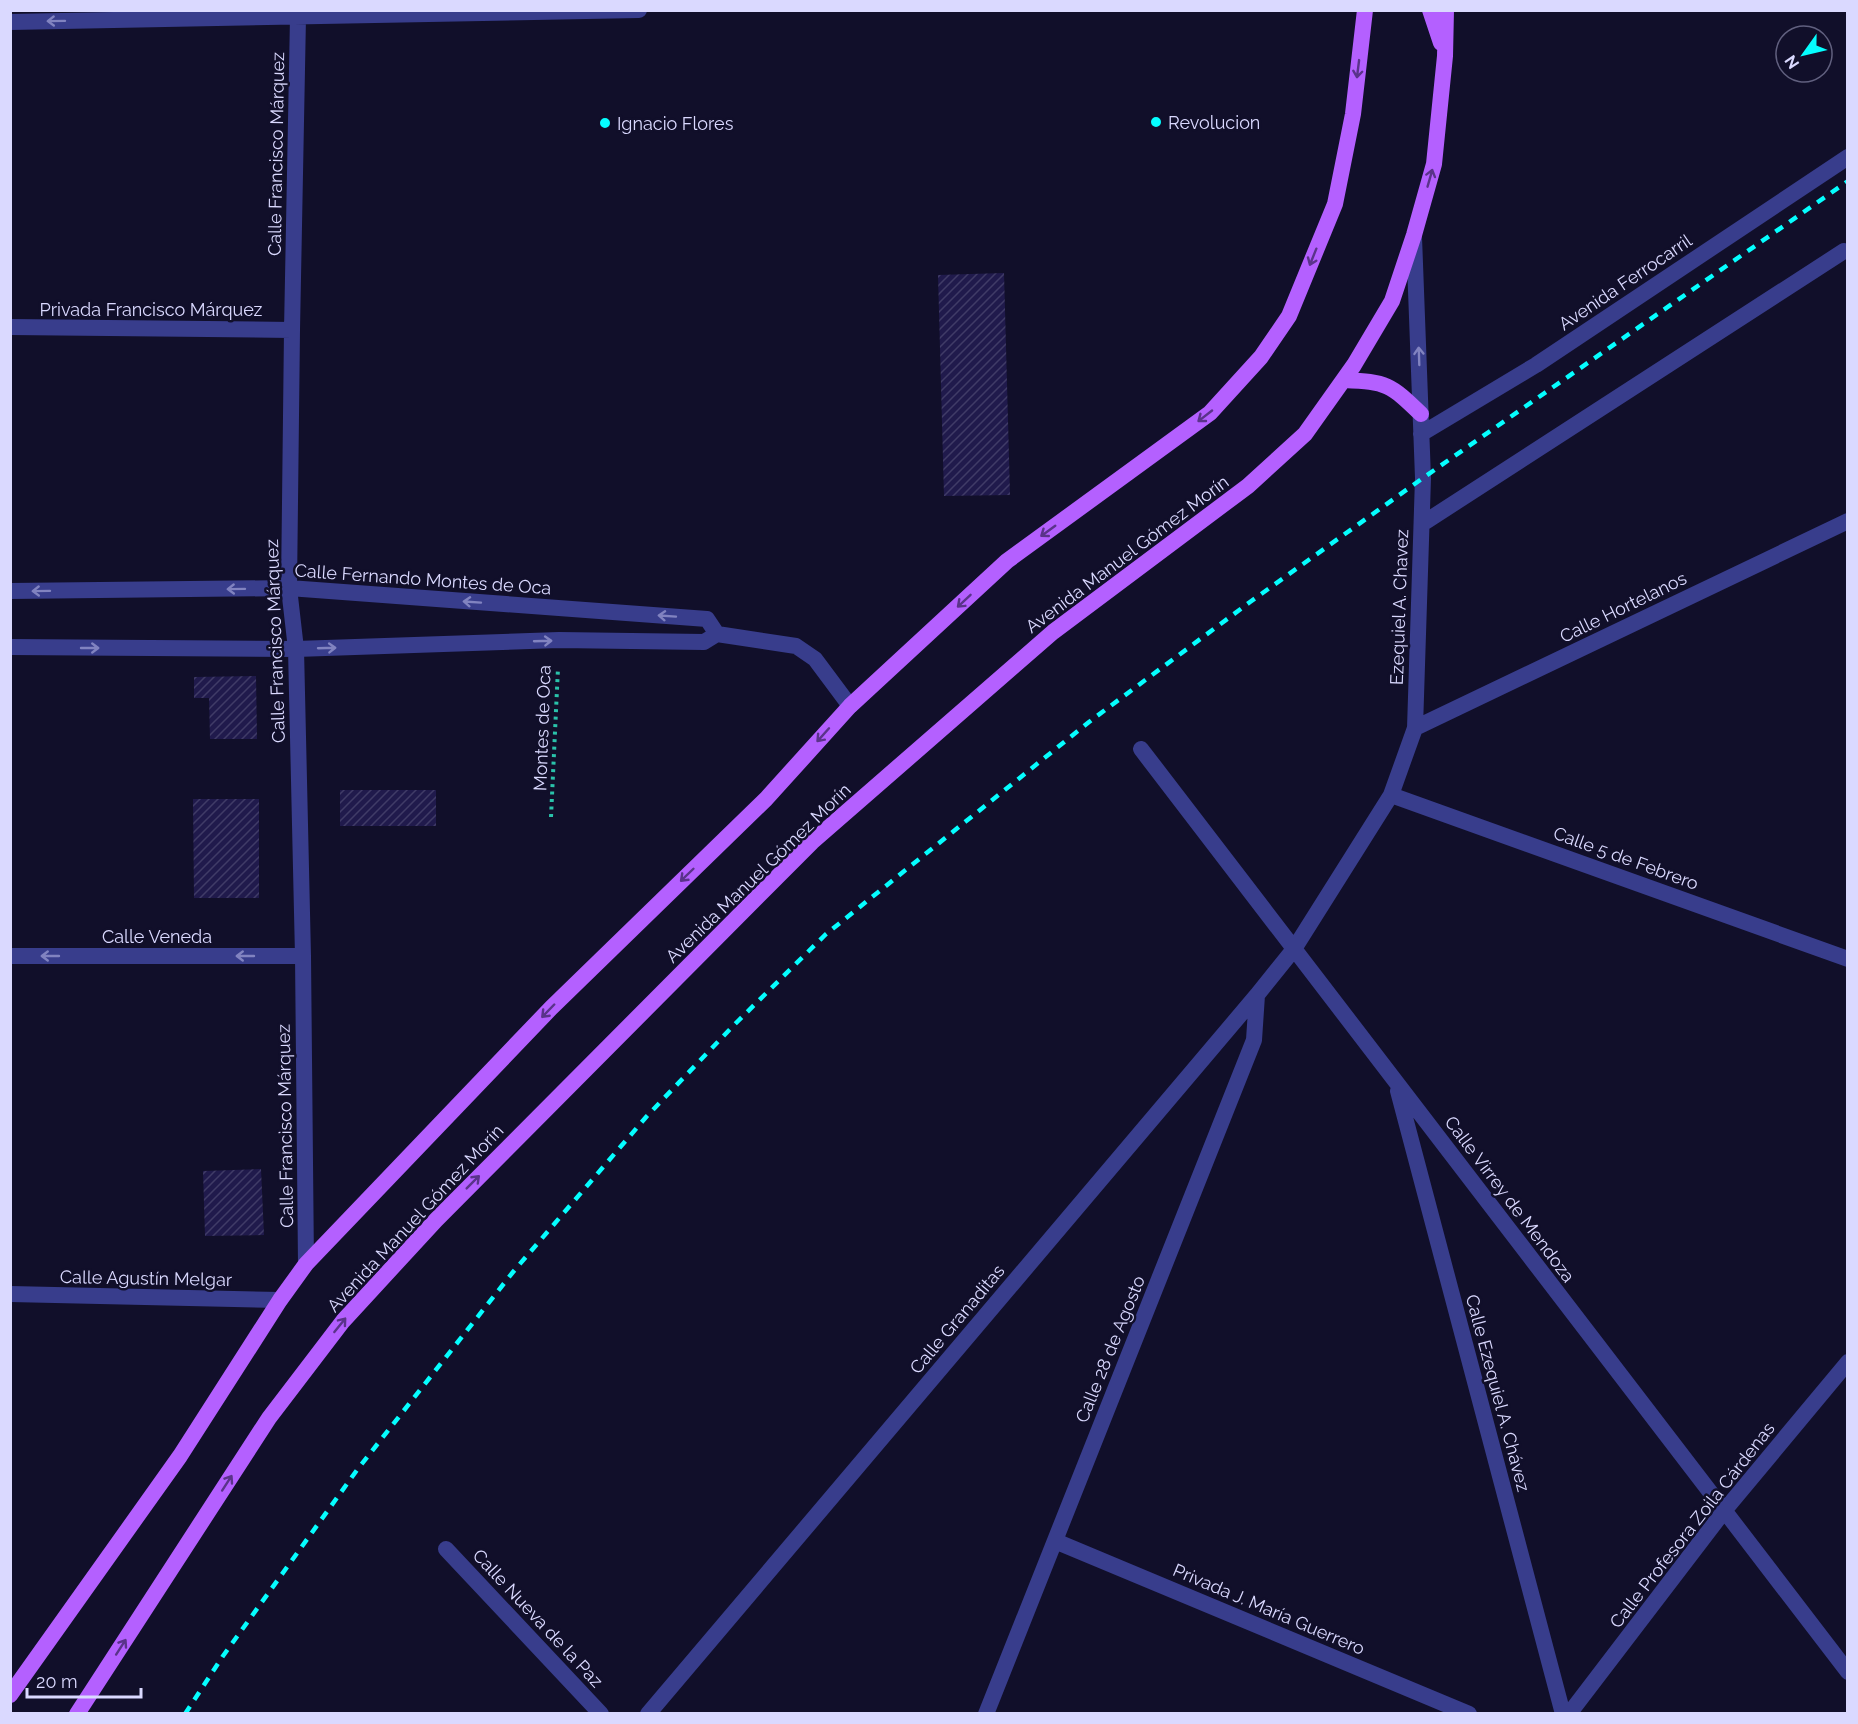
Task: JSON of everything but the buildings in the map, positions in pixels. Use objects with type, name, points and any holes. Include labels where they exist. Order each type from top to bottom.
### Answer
[{"type":"main road","points":[[10,1695],[180,1456],[280,1300],[306,1264],[551,1008],[766,799],[850,706],[1007,561],[1210,413],[1261,357],[1289,315],[1335,204],[1353,114],[1365,10]]},
{"type":"main road","points":[[1430,10],[1445,56]]},
{"type":"main road","name":"Avenida Manuel Gómez Morín","points":[[77,1713],[269,1418],[343,1321],[436,1220],[812,842],[1053,632],[1248,486],[1305,434],[1344,380],[1392,301],[1414,235],[1434,164],[1445,56],[1446,10]]},
{"type":"main road","points":[[1344,380],[1386,385],[1400,393],[1421,414]]},
{"type":"street","points":[[10,22],[639,10]]},
{"type":"street","name":"Calle Francisco Márquez","points":[[298,17],[289,588],[296,649],[303,956],[306,1264]]},
{"type":"street","name":"Avenida Ferrocarril","points":[[1421,434],[1536,365],[1848,157]]},
{"type":"street","name":"Ezequiel A. Chavez","points":[[1294,949],[1390,795],[1415,728],[1423,478],[1414,235]]},
{"type":"street","points":[[1422,524],[1844,251]]},
{"type":"street","name":"Privada Francisco Márquez","points":[[10,327],[292,330]]},
{"type":"street","name":"Calle Hortelanos","points":[[1415,728],[1848,522]]},
{"type":"street","name":"Calle Fernando Montes de Oca","points":[[10,591],[289,588],[707,619],[717,634]]},
{"type":"street","name":"Calle Fernando Montes de Oca","points":[[10,647],[296,649],[559,640],[704,642],[717,634],[796,646],[815,660],[850,706]]},
{"type":"street","name":"Calle Virrey de Mendoza","points":[[1140,749],[1848,1672]]},
{"type":"street","name":"Calle 5 de Febrero","points":[[1390,795],[1848,958]]},
{"type":"street","name":"Calle Granaditas","points":[[648,1713],[1294,949]]},
{"type":"street","name":"Calle Veneda","points":[[10,956],[303,956]]},
{"type":"street","name":"Calle 28 de Agosto","points":[[986,1713],[1254,1040],[1257,995]]},
{"type":"street","name":"Calle Ezequiel A. Chávez","points":[[1396,1082],[1563,1713]]},
{"type":"street","name":"Calle Agustín Melgar","points":[[10,1294],[280,1300]]},
{"type":"street","name":"Calle Profesora Zoila Cárdenas","points":[[1569,1713],[1724,1511],[1848,1362]]},
{"type":"street","name":"Privada J. María Guerrero","points":[[1055,1541],[1469,1713]]},
{"type":"street","name":"Calle Nueva de la Paz","points":[[446,1549],[601,1713]]},
{"type":"path","name":"Montes de Oca","points":[[551,817],[559,640]]},
{"type":"railway","points":[[185,1714],[223,1656],[357,1470],[513,1272],[647,1116],[825,935],[1089,722],[1250,602],[1423,478],[1848,181]]},
{"type":"place","name":"Revolucion","points":[[1156,122]]},
{"type":"place","name":"Ignacio Flores","points":[[605,123]]}]
